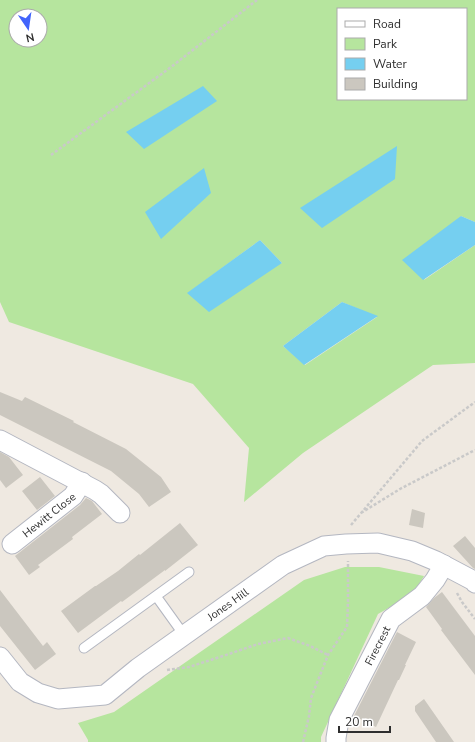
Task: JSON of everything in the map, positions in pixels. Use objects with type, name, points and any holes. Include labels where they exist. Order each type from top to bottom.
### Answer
[{"type":"street","name":"Hewitt Close","points":[[0,440],[82,482],[101,494],[120,513]]},
{"type":"street","name":"Hewitt Close","points":[[12,544],[73,496],[82,482]]},
{"type":"street","name":"Jones Hill","points":[[0,657],[20,682],[38,693],[58,699],[105,695],[138,668],[282,565],[324,546],[347,552],[378,544],[412,551],[436,561],[474,581],[475,583]]},
{"type":"street","name":"Firecrest","points":[[336,742],[339,720],[391,619],[422,596],[444,566]]},
{"type":"lane","points":[[84,648],[188,572]]},
{"type":"lane","points":[[156,596],[184,635]]},
{"type":"path","points":[[51,155],[171,67],[257,0]]},
{"type":"path","points":[[475,402],[422,441],[359,515],[400,489],[475,450]]},
{"type":"path","points":[[347,552],[355,561]]},
{"type":"path","points":[[341,562],[347,552]]},
{"type":"path","points":[[303,742],[309,716],[311,698],[328,655],[347,628],[347,552]]},
{"type":"path","points":[[456,590],[462,602],[475,619]]},
{"type":"path","points":[[165,670],[189,667],[258,644],[288,638],[310,646],[328,655]]},
{"type":"green space","points":[[0,0],[475,0],[475,222],[461,216],[424,280],[475,245],[475,363],[433,365],[303,453],[244,502],[249,448],[193,384],[9,322],[0,302]],"holes":[[[260,240],[282,263],[188,293]],[[342,302],[377,317],[305,365],[283,346]]]},
{"type":"green space","points":[[345,567],[379,567],[424,576],[413,594],[378,614],[321,737],[321,742],[88,742],[78,723],[114,712],[304,580]]},
{"type":"water","points":[[203,86],[217,101],[144,149],[126,132]]},
{"type":"water","points":[[397,146],[395,179],[322,228],[300,208]]},
{"type":"water","points":[[204,168],[211,193],[161,239],[145,212]]},
{"type":"water","points":[[461,216],[475,222],[475,245],[423,280],[402,260]]},
{"type":"water","points":[[260,240],[282,263],[209,312],[187,293]]},
{"type":"water","points":[[342,302],[378,316],[304,365],[283,346]]},
{"type":"building","points":[[0,392],[22,401],[25,397],[126,449],[161,477],[171,492],[149,507],[139,494],[111,471],[0,415]]},
{"type":"building","points":[[0,452],[9,457],[23,475],[6,488],[0,480]]},
{"type":"building","points":[[40,477],[55,496],[37,510],[22,491]]},
{"type":"building","points":[[86,498],[92,501],[102,514],[72,537],[73,539],[38,565],[40,567],[29,575],[15,556],[80,505]]},
{"type":"building","points":[[412,509],[425,513],[423,528],[409,525]]},
{"type":"building","points":[[180,523],[198,545],[165,571],[78,633],[61,611],[118,571],[139,554],[140,555]]},
{"type":"building","points":[[465,536],[475,548],[475,569],[453,546]]},
{"type":"building","points":[[0,590],[43,646],[47,642],[56,654],[35,670],[0,626]]},
{"type":"building","points":[[442,592],[475,636],[475,675],[441,630],[442,629],[426,607]]},
{"type":"building","points":[[397,632],[416,642],[376,727],[354,716]]},
{"type":"building","points":[[424,699],[454,742],[436,742],[415,711],[415,706]]}]
